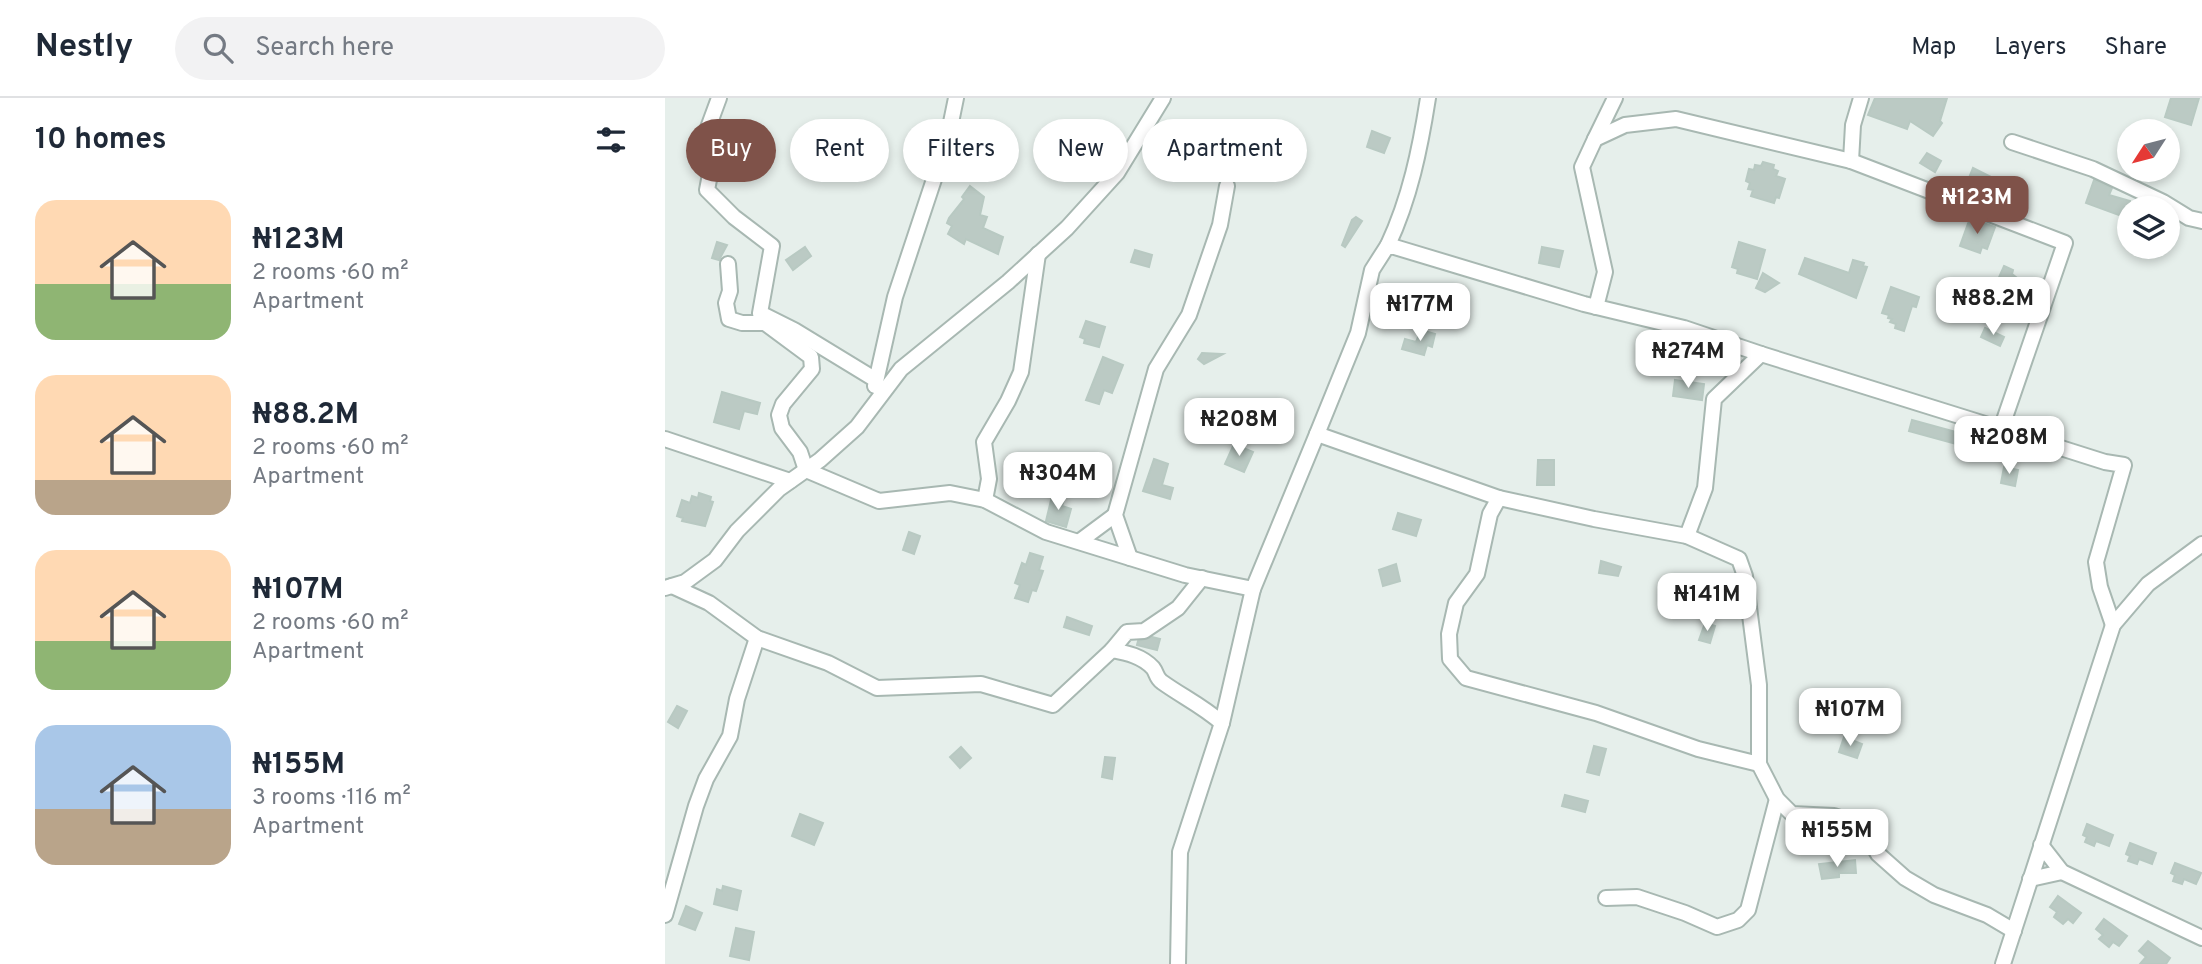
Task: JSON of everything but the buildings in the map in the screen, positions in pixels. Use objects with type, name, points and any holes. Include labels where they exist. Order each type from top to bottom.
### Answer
[{"type":"street","points":[[719,98],[705,136],[712,164],[707,190],[734,217],[772,246],[760,313],[794,330],[876,380]]},
{"type":"street","points":[[870,408],[895,297],[948,137],[956,98]]},
{"type":"street","points":[[668,587],[685,582],[715,560],[745,522],[790,481],[845,439],[901,369],[1008,282],[1067,228],[1117,173],[1163,98]]},
{"type":"street","points":[[1178,964],[1181,852],[1222,723],[1253,589],[1358,333],[1372,270],[1403,214],[1420,150],[1427,98]]},
{"type":"street","points":[[1851,161],[1853,125],[1860,98]]},
{"type":"street","points":[[1596,307],[1605,272],[1582,167],[1614,101]]},
{"type":"street","points":[[1614,101],[1625,125]]},
{"type":"street","points":[[1595,139],[1625,125],[1675,119],[1851,161],[2065,243],[2001,429]]},
{"type":"street","points":[[2012,142],[2093,169],[2189,218],[2202,221]]},
{"type":"street","points":[[1130,558],[1115,515],[1156,369],[1189,315],[1220,225],[1227,186]]},
{"type":"street","points":[[1388,245],[1596,307],[1684,328],[2105,462],[2124,465],[2096,562],[2100,587],[2113,625]]},
{"type":"street","points":[[985,500],[989,479],[984,442],[1021,372],[1038,254]]},
{"type":"street","points":[[728,264],[730,291],[726,303],[729,319],[742,323],[765,323],[811,357],[812,369],[783,404],[779,415],[782,428],[800,452],[806,470],[879,501],[950,493],[985,500],[1046,532],[1202,578],[1253,589]]},
{"type":"street","points":[[1687,536],[1705,488],[1714,399],[1761,354]]},
{"type":"street","points":[[1317,434],[1499,498],[1687,536],[1739,559],[1745,576],[1759,685],[1759,764],[1777,799],[1792,814],[1834,816],[1861,825],[1878,854],[1905,878],[1934,895],[1987,915],[2014,931]]},
{"type":"street","points":[[665,439],[790,481]]},
{"type":"street","points":[[1499,498],[1490,514],[1477,575],[1456,603],[1449,634],[1450,659],[1466,678],[1597,713],[1698,750],[1759,764]]},
{"type":"street","points":[[1080,541],[1115,515]]},
{"type":"street","points":[[2003,964],[2113,625],[2148,584],[2202,544]]},
{"type":"street","points":[[668,587],[709,603],[757,639],[828,663],[877,688],[981,684],[1053,705],[1112,650],[1127,632],[1144,631],[1178,608],[1202,578]]},
{"type":"street","points":[[665,915],[696,806],[706,779],[730,736],[737,699],[757,639]]},
{"type":"street","points":[[1112,650],[1132,653],[1154,670],[1158,679],[1201,705],[1222,723]]},
{"type":"street","points":[[1606,898],[1636,897],[1717,927],[1738,920],[1748,910],[1777,799]]},
{"type":"street","points":[[2041,845],[2062,872],[2202,938]]},
{"type":"street","points":[[2030,879],[2062,872]]}]
